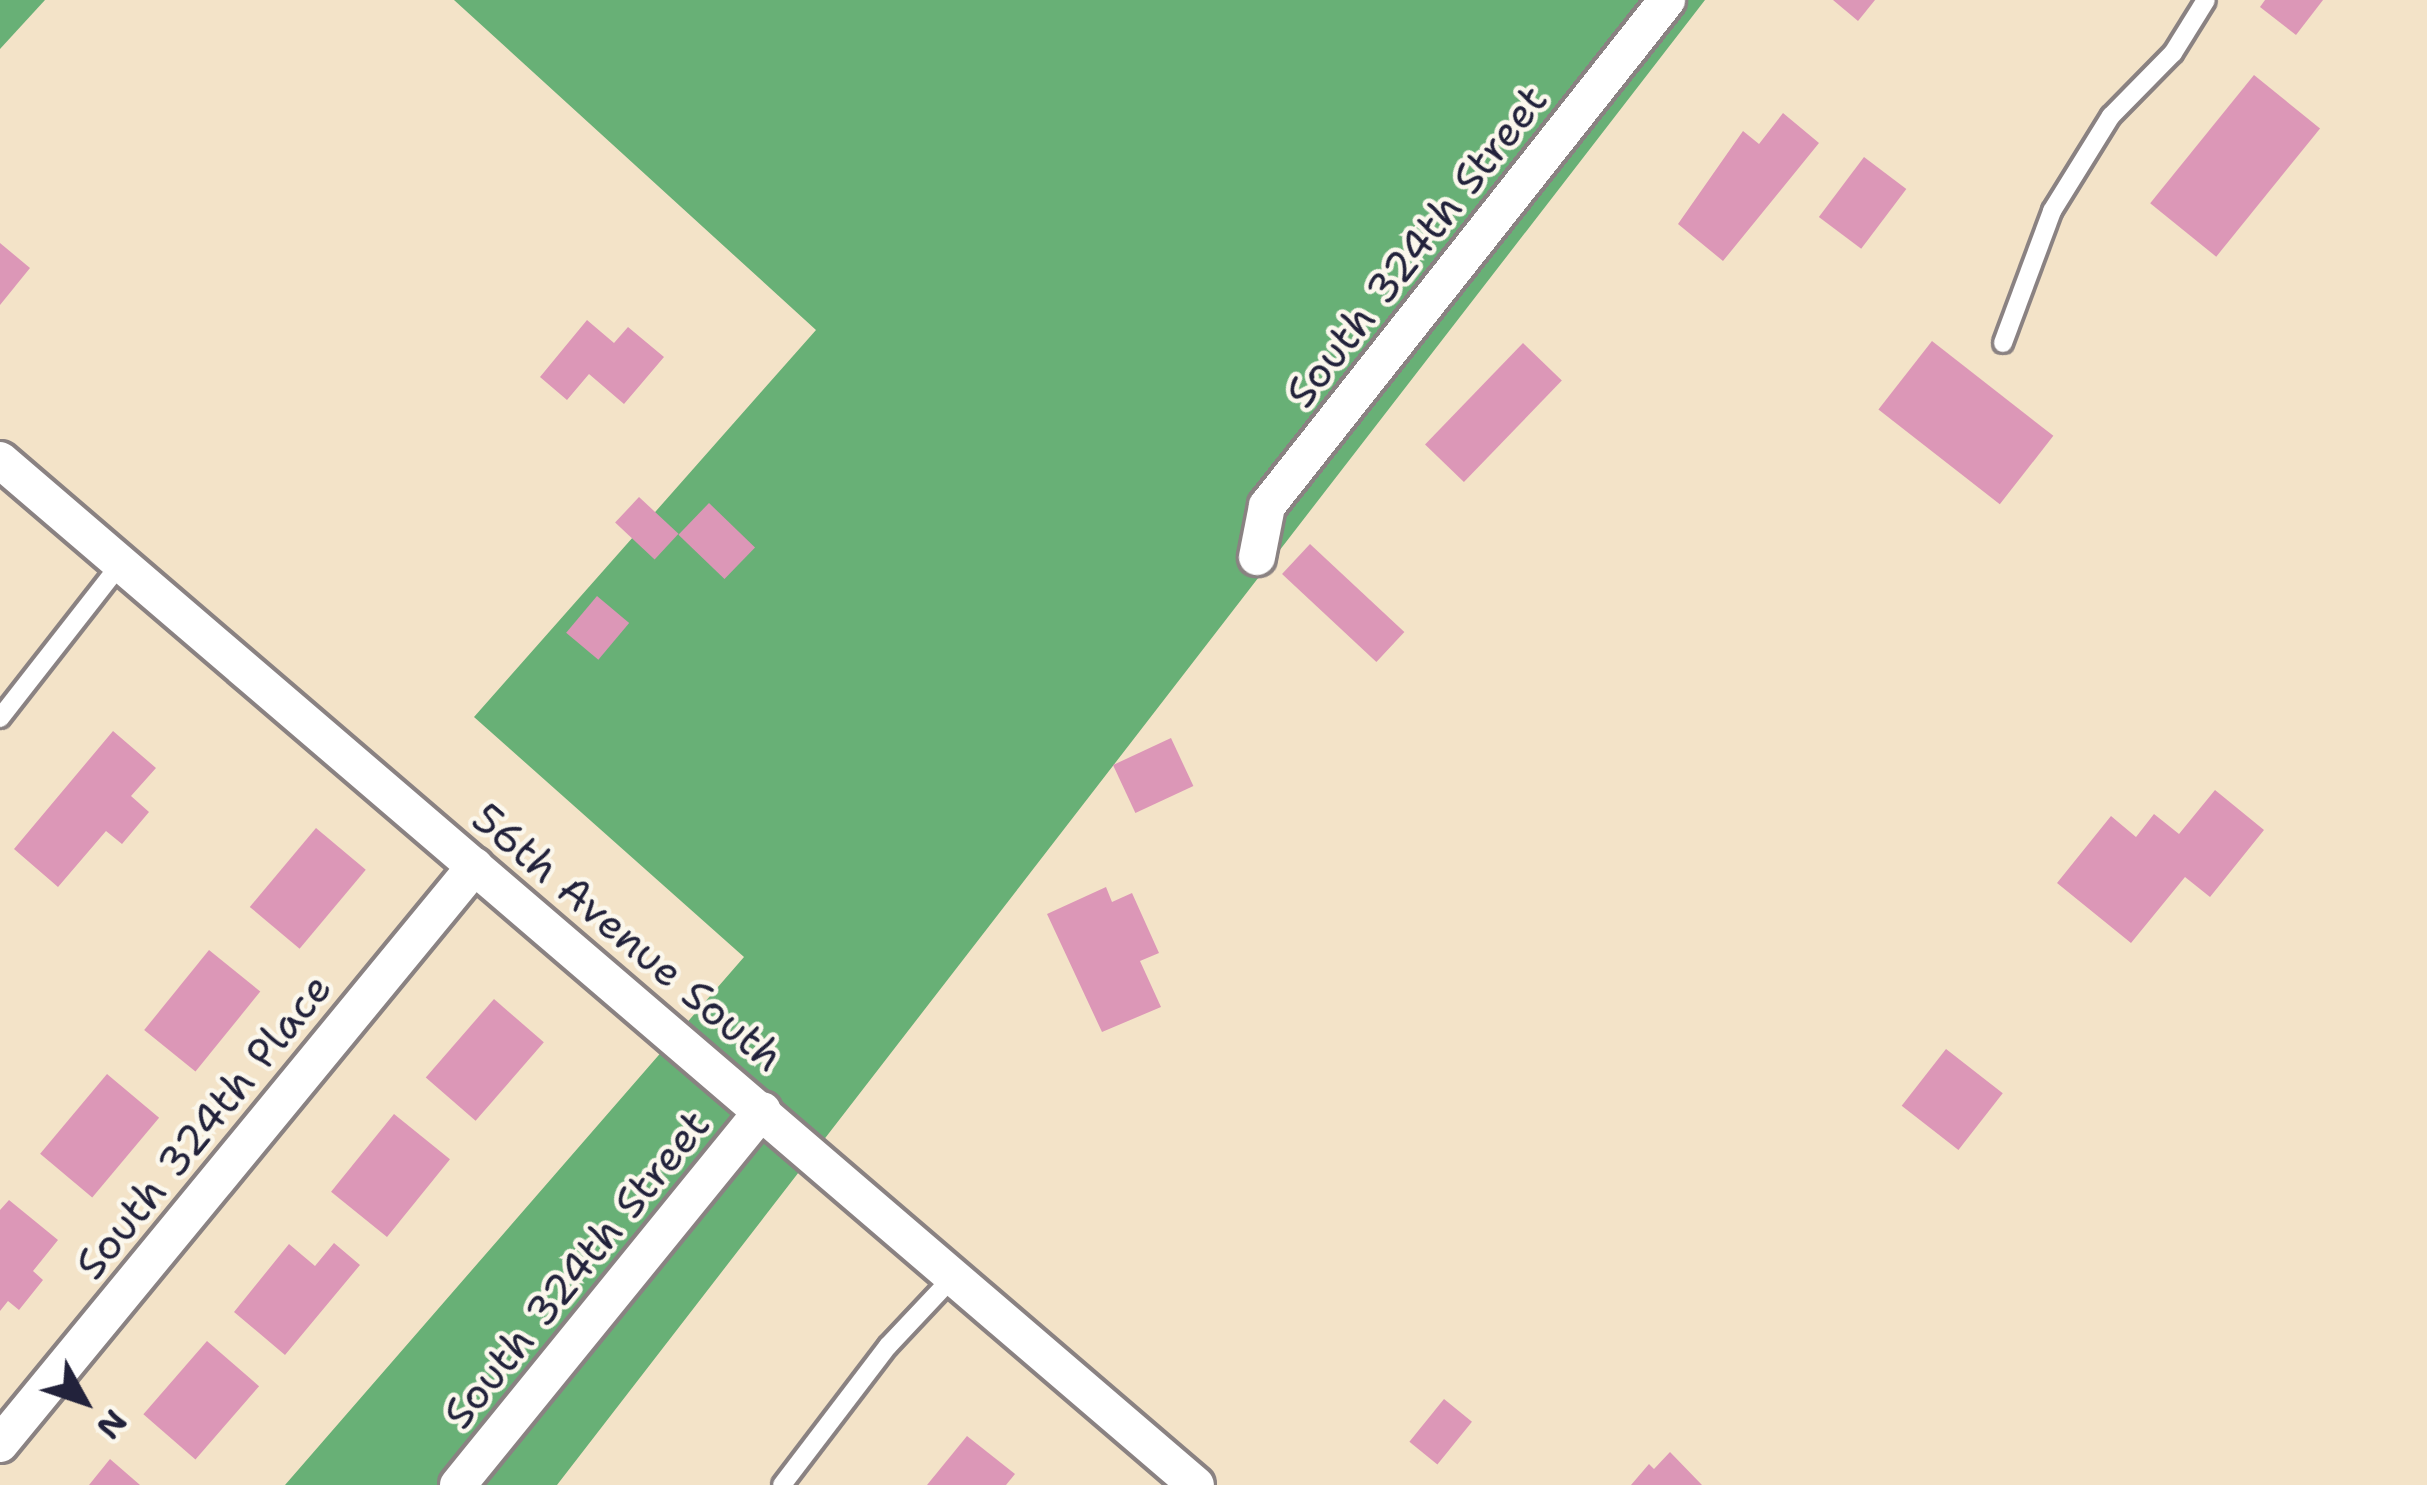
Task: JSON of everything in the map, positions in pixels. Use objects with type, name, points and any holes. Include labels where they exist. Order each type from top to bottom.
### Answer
[{"type":"street","name":"South 324th Street","points":[[1257,557],[1268,506],[1667,0]]},
{"type":"street","name":"56th Avenue South","points":[[0,460],[764,1110],[1196,1485]]},
{"type":"street","name":"South 324th Place","points":[[0,1444],[475,866]]},
{"type":"street","name":"South 324th Street","points":[[458,1485],[764,1110]]},
{"type":"lane","points":[[2003,343],[2051,211],[2111,116],[2173,52],[2206,0]]},
{"type":"lane","points":[[0,718],[121,563]]},
{"type":"lane","points":[[782,1485],[888,1346],[955,1275]]},
{"type":"green space","points":[[0,0],[45,0],[0,49]]},
{"type":"green space","points":[[454,0],[1705,0],[557,1485],[285,1485],[744,957],[474,717],[816,330]]},
{"type":"building","points":[[1833,0],[1875,0],[1858,21]]},
{"type":"building","points":[[2265,0],[2323,0],[2296,35],[2260,7]]},
{"type":"building","points":[[2254,75],[2320,128],[2216,257],[2150,203]]},
{"type":"building","points":[[1783,113],[1819,143],[1723,261],[1678,224],[1743,131],[1759,144]]},
{"type":"building","points":[[1864,157],[1906,189],[1861,249],[1819,217]]},
{"type":"building","points":[[0,243],[30,268],[0,305]]},
{"type":"building","points":[[587,320],[614,343],[628,327],[664,357],[624,404],[589,374],[567,400],[540,377]]},
{"type":"building","points":[[1932,341],[2053,436],[2000,504],[1878,410]]},
{"type":"building","points":[[1523,343],[1562,381],[1464,482],[1425,444]]},
{"type":"building","points":[[639,497],[678,534],[655,559],[615,523]]},
{"type":"building","points":[[709,503],[755,547],[724,579],[678,535]]},
{"type":"building","points":[[1310,544],[1404,632],[1376,662],[1282,574]]},
{"type":"building","points":[[597,596],[629,623],[598,660],[566,633]]},
{"type":"building","points":[[113,731],[156,768],[131,796],[149,812],[122,844],[106,831],[58,887],[14,849]]},
{"type":"building","points":[[1171,738],[1193,786],[1135,813],[1113,765]]},
{"type":"building","points":[[2215,790],[2264,830],[2210,897],[2185,877],[2131,943],[2057,883],[2111,816],[2136,837],[2154,814],[2179,834]]},
{"type":"building","points":[[316,828],[366,870],[300,949],[250,907]]},
{"type":"building","points":[[1106,887],[1112,902],[1132,893],[1159,953],[1140,961],[1161,1007],[1102,1032],[1047,914]]},
{"type":"building","points":[[209,950],[260,992],[195,1072],[144,1030]]},
{"type":"building","points":[[494,999],[544,1042],[476,1121],[426,1077]]},
{"type":"building","points":[[1946,1049],[2003,1093],[1958,1150],[1902,1106]]},
{"type":"building","points":[[107,1074],[159,1118],[92,1197],[40,1154]]},
{"type":"building","points":[[394,1114],[450,1159],[387,1237],[331,1192]]},
{"type":"building","points":[[9,1200],[58,1240],[33,1271],[43,1280],[19,1310],[8,1301],[0,1311],[0,1210]]},
{"type":"building","points":[[334,1243],[360,1265],[285,1355],[234,1312],[289,1244],[315,1266]]},
{"type":"building","points":[[207,1341],[259,1386],[195,1459],[143,1414]]},
{"type":"building","points":[[1444,1399],[1472,1422],[1437,1464],[1409,1442]]},
{"type":"building","points":[[967,1436],[1015,1474],[1006,1485],[927,1485]]},
{"type":"building","points":[[1670,1452],[1702,1485],[1631,1485],[1649,1464],[1654,1469]]},
{"type":"building","points":[[110,1459],[140,1485],[89,1485]]}]
